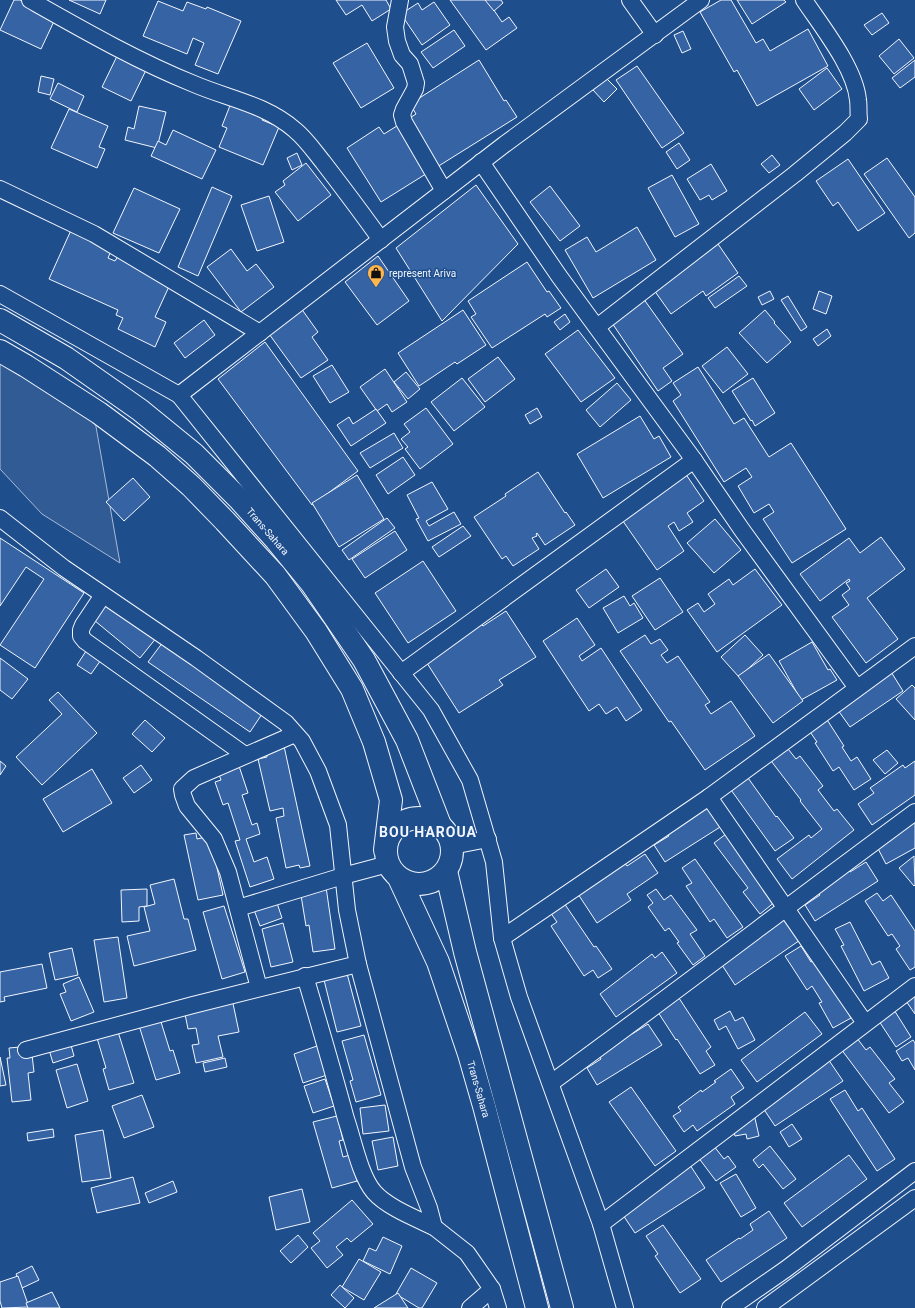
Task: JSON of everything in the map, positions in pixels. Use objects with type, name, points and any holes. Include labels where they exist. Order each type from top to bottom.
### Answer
[{"type":"highway","name":"Trans-Sahara","points":[[0,320],[66,358],[140,410],[194,454],[239,499],[276,540],[312,584],[364,660],[407,740],[440,825]]},
{"type":"highway","points":[[0,351],[99,413],[156,456],[191,486],[226,521],[275,575],[316,631],[352,689],[374,742],[391,800],[391,864]]},
{"type":"highway","points":[[420,818],[431,820],[440,825],[448,834],[452,846],[450,865],[439,878],[431,882],[420,884],[409,883],[391,864],[387,839],[392,830],[400,823],[410,819],[420,818]]},
{"type":"highway","name":"Trans-Sahara","points":[[391,864],[438,962],[469,1054],[537,1308]]},
{"type":"highway","points":[[446,871],[465,952],[562,1308]]},
{"type":"street","points":[[30,0],[126,53],[194,84],[251,104],[279,117],[296,130],[306,141],[346,191],[381,240]]},
{"type":"street","points":[[400,0],[395,27],[397,41],[402,55],[410,64],[416,83],[415,89],[402,115],[404,122],[444,191]]},
{"type":"street","points":[[630,0],[655,35]]},
{"type":"street","points":[[179,395],[481,162],[702,0]]},
{"type":"street","points":[[597,327],[795,174],[845,133],[858,119],[858,100],[853,81],[843,59],[804,0]]},
{"type":"street","points":[[481,162],[559,276],[694,460],[742,530],[857,688]]},
{"type":"street","points":[[0,189],[94,234],[260,333]]},
{"type":"street","points":[[0,294],[179,395],[431,710],[470,780],[494,862],[502,938],[519,997],[601,1224],[625,1308]]},
{"type":"street","points":[[402,672],[694,460]]},
{"type":"street","points":[[0,518],[64,568],[196,658],[286,723],[302,741],[318,771],[338,825],[347,910],[358,964],[413,1167],[429,1208],[434,1227]]},
{"type":"street","points":[[103,595],[81,630],[81,636],[85,641],[245,755]]},
{"type":"street","points":[[502,938],[709,797],[915,647]]},
{"type":"street","points":[[259,988],[228,872],[214,839],[187,806],[182,789],[194,778],[295,734]]},
{"type":"street","points":[[709,797],[865,1023]]},
{"type":"street","points":[[551,1083],[915,812]]},
{"type":"street","points":[[452,846],[488,839]]},
{"type":"street","points":[[238,908],[343,876],[391,864]]},
{"type":"street","points":[[26,1050],[305,976],[358,964]]},
{"type":"street","points":[[305,976],[351,1135],[366,1180],[374,1192],[390,1205],[434,1227],[467,1253],[492,1289],[498,1308]]},
{"type":"street","points":[[601,1224],[776,1093],[915,986]]},
{"type":"street","points":[[730,1308],[800,1259],[914,1174]]},
{"type":"street","points":[[765,1308],[915,1198]]},
{"type":"street","points":[[800,1259],[810,1275]]},
{"type":"street","points":[[470,1308],[492,1289]]},
{"type":"shaded area","points":[[0,360],[95,421],[120,563],[42,514],[0,469]]},
{"type":"building","points":[[14,0],[20,0],[56,17],[41,49],[0,30]]},
{"type":"building","points":[[69,0],[106,0],[100,14]]},
{"type":"building","points":[[336,0],[386,0],[391,9],[372,21],[362,5],[346,15]]},
{"type":"building","points":[[450,0],[487,0],[502,22],[509,17],[517,28],[486,50]]},
{"type":"building","points":[[485,0],[501,0],[503,3],[494,11]]},
{"type":"building","points":[[721,0],[731,0],[756,43],[763,39],[770,51],[808,29],[828,66],[757,106],[737,70],[734,72],[700,12]]},
{"type":"building","points":[[737,0],[784,0],[786,2],[752,24]]},
{"type":"building","points":[[158,1],[183,11],[187,2],[206,9],[207,7],[241,21],[218,74],[195,65],[204,43],[193,38],[187,54],[143,36]]},
{"type":"building","points":[[434,2],[450,25],[422,45],[401,14],[418,3],[422,10]]},
{"type":"building","points":[[882,13],[889,23],[872,35],[864,25]]},
{"type":"building","points":[[454,30],[465,46],[433,68],[421,52]]},
{"type":"building","points":[[683,31],[691,49],[682,53],[674,35]]},
{"type":"building","points":[[899,39],[914,58],[894,74],[879,56]]},
{"type":"building","points":[[367,43],[394,88],[361,108],[333,63]]},
{"type":"building","points":[[119,52],[148,66],[131,101],[102,87]]},
{"type":"building","points":[[479,60],[504,101],[506,100],[517,117],[381,202],[347,148],[379,127],[384,134],[416,114],[410,104]]},
{"type":"building","points":[[915,60],[915,77],[900,88],[892,78]]},
{"type":"building","points":[[637,66],[684,133],[662,148],[616,80]]},
{"type":"building","points":[[827,68],[842,89],[814,110],[799,89]]},
{"type":"building","points":[[41,76],[54,79],[50,95],[38,92]]},
{"type":"building","points":[[606,78],[617,89],[604,102],[593,90]]},
{"type":"building","points":[[58,83],[84,96],[77,112],[50,99]]},
{"type":"building","points":[[231,103],[264,117],[262,120],[279,127],[263,165],[219,147],[227,128],[222,126]]},
{"type":"building","points":[[139,106],[166,112],[157,148],[125,140],[128,127],[134,129]]},
{"type":"building","points":[[69,109],[108,126],[99,147],[105,149],[97,168],[51,148]]},
{"type":"building","points":[[173,130],[216,150],[202,179],[151,156],[158,141],[166,145]]},
{"type":"building","points":[[679,143],[690,160],[677,169],[666,152]]},
{"type":"building","points":[[297,153],[302,165],[292,170],[287,158]]},
{"type":"building","points":[[772,155],[780,165],[769,173],[761,164]]},
{"type":"building","points":[[887,158],[915,197],[915,233],[909,238],[864,174]]},
{"type":"building","points":[[848,159],[885,213],[858,231],[838,202],[833,206],[816,181]]},
{"type":"building","points":[[306,163],[331,195],[298,221],[275,192],[285,185],[283,181]]},
{"type":"building","points":[[711,164],[727,191],[712,200],[709,195],[700,200],[687,179]]},
{"type":"building","points":[[672,175],[699,224],[675,237],[648,188]]},
{"type":"building","points":[[476,185],[518,244],[442,321],[396,248]]},
{"type":"building","points":[[550,186],[580,226],[560,241],[530,202]]},
{"type":"building","points":[[212,187],[232,196],[198,276],[178,267]]},
{"type":"building","points":[[134,188],[180,209],[159,253],[113,233]]},
{"type":"building","points":[[269,196],[284,242],[257,251],[241,205]]},
{"type":"building","points":[[637,227],[656,260],[593,298],[565,250],[587,237],[596,252]]},
{"type":"building","points":[[72,228],[113,246],[108,258],[115,261],[118,256],[172,280],[155,317],[166,322],[155,347],[118,329],[123,318],[116,315],[118,310],[49,279]]},
{"type":"building","points":[[718,244],[738,273],[706,296],[703,291],[671,314],[654,290]]},
{"type":"building","points":[[231,249],[247,271],[256,264],[274,287],[241,312],[207,267]]},
{"type":"building","points":[[378,256],[409,301],[377,325],[345,282]]},
{"type":"building","points":[[527,262],[547,292],[549,291],[561,308],[547,317],[545,314],[492,348],[471,317],[476,314],[468,301]]},
{"type":"building","points":[[739,276],[747,286],[715,308],[708,298]]},
{"type":"building","points":[[770,291],[774,299],[762,305],[758,297]]},
{"type":"building","points":[[819,291],[832,296],[826,314],[813,309]]},
{"type":"building","points":[[788,296],[807,327],[801,331],[781,300]]},
{"type":"building","points":[[643,298],[683,354],[663,368],[672,381],[658,391],[610,320]]},
{"type":"building","points":[[298,304],[318,332],[312,337],[328,360],[301,378],[264,327]]},
{"type":"building","points":[[463,310],[486,345],[457,364],[455,362],[419,386],[398,353]]},
{"type":"building","points":[[765,310],[775,322],[774,323],[791,342],[767,363],[739,333]]},
{"type":"building","points":[[565,314],[570,322],[560,330],[554,322]]},
{"type":"building","points":[[204,320],[215,335],[185,358],[174,343]]},
{"type":"building","points":[[827,329],[831,336],[818,346],[813,339]]},
{"type":"building","points":[[578,330],[615,378],[581,402],[545,354]]},
{"type":"building","points":[[265,342],[358,471],[312,505],[218,379]]},
{"type":"building","points":[[727,347],[748,374],[723,393],[702,366]]},
{"type":"building","points":[[498,357],[515,379],[485,402],[468,379]]},
{"type":"building","points":[[332,365],[349,392],[330,403],[313,376]]},
{"type":"building","points":[[698,367],[734,424],[744,418],[769,457],[791,443],[846,529],[792,563],[763,519],[774,512],[769,504],[754,513],[738,486],[752,477],[746,468],[724,482],[673,401],[681,395],[673,383]]},
{"type":"building","points":[[385,369],[407,402],[392,412],[387,404],[377,411],[360,387]]},
{"type":"building","points":[[406,372],[420,389],[408,399],[394,382]]},
{"type":"building","points":[[462,378],[485,407],[454,431],[431,402]]},
{"type":"building","points":[[753,378],[775,413],[755,426],[732,391]]},
{"type":"building","points":[[617,383],[631,400],[600,427],[586,410]]},
{"type":"building","points":[[426,408],[453,444],[420,469],[405,449],[408,447],[401,439],[410,432],[404,424]]},
{"type":"building","points":[[537,408],[542,417],[530,424],[525,415]]},
{"type":"building","points":[[376,409],[386,423],[351,446],[337,425],[349,417],[353,424]]},
{"type":"building","points":[[640,416],[654,439],[659,436],[671,457],[603,498],[577,454]]},
{"type":"building","points":[[394,433],[403,448],[370,468],[360,453]]},
{"type":"building","points":[[403,457],[415,475],[388,494],[376,475]]},
{"type":"building","points":[[683,470],[704,501],[687,513],[693,522],[679,531],[674,522],[668,526],[684,551],[657,570],[618,514]]},
{"type":"building","points":[[538,472],[565,513],[566,512],[575,525],[545,545],[537,533],[537,536],[532,538],[539,549],[513,566],[506,556],[502,559],[474,517],[506,496],[505,494]]},
{"type":"building","points":[[357,475],[384,519],[339,547],[312,503]]},
{"type":"building","points":[[133,478],[150,497],[124,521],[106,502]]},
{"type":"building","points":[[432,482],[448,509],[426,521],[429,526],[454,512],[461,524],[428,541],[416,519],[419,518],[407,495]]},
{"type":"building","points":[[387,518],[395,528],[349,560],[342,550]]},
{"type":"building","points":[[715,519],[741,550],[714,573],[687,543]]},
{"type":"building","points":[[463,526],[471,536],[439,557],[432,547]]},
{"type":"building","points":[[395,531],[407,550],[365,578],[352,559]]},
{"type":"building","points":[[881,537],[905,569],[867,598],[898,639],[866,663],[832,617],[849,605],[842,595],[850,589],[846,583],[850,581],[849,579],[820,601],[800,574],[849,538],[860,553]]},
{"type":"building","points":[[0,538],[84,593],[35,668],[0,645],[44,579],[26,567],[0,606]]},
{"type":"building","points":[[423,561],[456,611],[408,643],[375,593]]},
{"type":"building","points":[[606,569],[619,587],[589,608],[576,590]]},
{"type":"building","points":[[755,569],[782,605],[717,652],[687,610],[698,603],[704,612],[715,604],[708,594],[729,579],[733,585]]},
{"type":"building","points":[[660,578],[683,612],[655,630],[632,596]]},
{"type":"building","points":[[624,596],[630,606],[634,603],[643,618],[618,633],[603,608]]},
{"type":"building","points":[[101,602],[116,613],[120,608],[157,637],[140,658],[89,616]]},
{"type":"building","points":[[506,611],[536,657],[499,680],[503,685],[459,713],[425,660],[481,624],[483,626]]},
{"type":"building","points":[[577,618],[595,645],[579,656],[582,661],[601,648],[642,710],[626,721],[617,707],[606,714],[599,704],[589,711],[543,641]]},
{"type":"building","points":[[645,635],[651,644],[660,639],[668,650],[661,655],[667,663],[678,656],[710,702],[705,705],[711,714],[731,701],[755,736],[705,770],[671,721],[669,722],[620,651]]},
{"type":"building","points":[[745,635],[763,655],[739,677],[721,657]]},
{"type":"building","points":[[163,642],[264,711],[250,732],[148,662]]},
{"type":"building","points":[[812,642],[828,670],[830,669],[837,680],[801,700],[779,661]]},
{"type":"building","points":[[88,648],[103,657],[91,674],[77,665]]},
{"type":"building","points":[[769,654],[803,701],[773,723],[738,676]]},
{"type":"building","points":[[0,658],[28,679],[12,699],[0,690]]},
{"type":"building","points":[[888,667],[903,691],[850,727],[835,706]]},
{"type":"building","points":[[912,685],[915,688],[915,720],[896,699]]},
{"type":"building","points":[[58,692],[97,733],[42,785],[16,757],[62,714],[49,700]]},
{"type":"building","points":[[822,712],[844,746],[842,747],[851,761],[857,757],[871,779],[854,790],[839,767],[833,771],[815,743],[817,742],[804,723]]},
{"type":"building","points":[[145,720],[165,738],[152,752],[132,734]]},
{"type":"building","points":[[781,740],[796,759],[800,756],[823,786],[818,790],[834,811],[837,809],[854,830],[792,879],[777,859],[809,835],[811,838],[822,829],[765,753]]},
{"type":"building","points":[[284,746],[310,866],[300,868],[299,865],[286,868],[276,818],[284,816],[283,808],[270,811],[258,759],[267,757],[266,750]]},
{"type":"building","points":[[887,750],[898,763],[885,774],[873,760]]},
{"type":"building","points":[[237,760],[248,793],[242,795],[252,825],[257,823],[260,834],[246,839],[254,862],[267,857],[274,879],[250,887],[235,841],[240,840],[228,803],[223,805],[215,782],[221,780],[216,767]]},
{"type":"building","points":[[0,761],[6,766],[0,775]]},
{"type":"building","points":[[915,761],[915,795],[872,825],[858,804],[874,793],[870,788],[903,765],[905,768]]},
{"type":"building","points":[[141,765],[152,780],[134,793],[123,778]]},
{"type":"building","points":[[92,769],[112,803],[63,832],[43,799]]},
{"type":"building","points":[[743,771],[776,817],[777,816],[794,838],[775,851],[726,783]]},
{"type":"building","points":[[715,802],[728,822],[665,862],[654,845],[669,836],[663,828]]},
{"type":"building","points":[[915,819],[915,848],[886,864],[874,841]]},
{"type":"building","points":[[196,833],[197,839],[210,836],[223,895],[198,900],[184,835]]},
{"type":"building","points":[[726,834],[776,901],[760,914],[743,892],[748,888],[714,843]]},
{"type":"building","points":[[645,854],[658,873],[627,894],[631,900],[597,923],[578,894],[624,862],[627,866]]},
{"type":"building","points":[[914,856],[915,885],[914,886],[899,868]]},
{"type":"building","points":[[695,859],[743,927],[727,938],[714,919],[710,922],[686,886],[692,883],[682,868]]},
{"type":"building","points":[[866,862],[878,881],[815,921],[805,905],[820,895],[814,887],[846,867],[850,872]]},
{"type":"building","points":[[174,879],[184,919],[188,919],[196,950],[134,966],[127,936],[150,931],[144,907],[155,904],[150,885]]},
{"type":"building","points":[[325,880],[335,949],[313,952],[309,925],[306,926],[299,883]]},
{"type":"building","points":[[147,889],[147,906],[139,907],[139,921],[122,922],[121,890]]},
{"type":"building","points":[[656,889],[664,900],[671,895],[697,930],[690,934],[705,956],[693,965],[677,943],[679,942],[669,928],[665,931],[648,907],[653,903],[647,895]]},
{"type":"building","points":[[273,891],[282,918],[260,926],[250,899]]},
{"type":"building","points":[[877,893],[883,901],[891,895],[915,931],[915,967],[910,970],[896,949],[900,946],[892,934],[888,936],[865,901]]},
{"type":"building","points":[[564,903],[594,947],[596,946],[612,969],[598,978],[593,970],[584,976],[551,926],[557,922],[550,912]]},
{"type":"building","points":[[224,906],[245,972],[222,979],[203,912]]},
{"type":"building","points":[[788,916],[803,938],[735,985],[722,965],[740,953],[737,948]]},
{"type":"building","points":[[850,922],[872,965],[880,961],[889,978],[864,991],[841,946],[844,945],[835,929]]},
{"type":"building","points":[[283,923],[293,962],[271,967],[262,929]]},
{"type":"building","points":[[118,937],[127,998],[104,1002],[94,940]]},
{"type":"building","points":[[801,946],[811,962],[819,957],[851,1018],[833,1028],[819,1003],[822,1002],[812,986],[807,990],[785,956]]},
{"type":"building","points":[[72,948],[78,975],[55,980],[49,953]]},
{"type":"building","points":[[662,952],[677,973],[616,1017],[600,994],[652,954],[655,958]]},
{"type":"building","points":[[42,964],[47,988],[4,997],[5,1001],[0,1002],[0,972]]},
{"type":"building","points":[[345,966],[361,1026],[337,1032],[322,972]]},
{"type":"building","points":[[79,977],[94,1012],[71,1021],[60,994],[66,992],[63,984]]},
{"type":"building","points":[[231,994],[239,1032],[218,1036],[223,1057],[196,1063],[192,1045],[199,1044],[196,1028],[188,1029],[183,1004]]},
{"type":"building","points":[[677,995],[711,1047],[706,1051],[715,1065],[700,1074],[656,1009]]},
{"type":"building","points":[[915,995],[915,1014],[906,1001]]},
{"type":"building","points":[[891,1005],[911,1037],[896,1047],[875,1015]]},
{"type":"building","points":[[157,1009],[170,1051],[173,1050],[180,1073],[156,1080],[136,1016]]},
{"type":"building","points":[[730,1011],[735,1021],[743,1017],[755,1040],[738,1049],[726,1026],[719,1030],[714,1020]]},
{"type":"building","points":[[805,1012],[822,1034],[757,1082],[741,1060]]},
{"type":"building","points":[[115,1022],[134,1083],[109,1090],[103,1069],[106,1068],[94,1028]]},
{"type":"building","points":[[648,1024],[662,1045],[597,1085],[587,1068],[601,1059],[596,1050],[629,1029],[632,1034]]},
{"type":"building","points":[[853,1033],[866,1050],[870,1047],[895,1079],[889,1083],[904,1102],[889,1113],[838,1045]]},
{"type":"building","points":[[68,1034],[74,1056],[53,1063],[46,1040]]},
{"type":"building","points":[[364,1035],[381,1095],[356,1102],[350,1081],[353,1080],[342,1041]]},
{"type":"building","points":[[913,1040],[915,1043],[915,1070],[908,1058],[902,1061],[896,1051]]},
{"type":"building","points":[[31,1046],[34,1072],[28,1073],[31,1100],[12,1102],[7,1058],[10,1058],[9,1048]]},
{"type":"building","points":[[317,1046],[327,1075],[303,1083],[294,1054]]},
{"type":"building","points":[[0,1057],[6,1085],[0,1086]]},
{"type":"building","points":[[225,1058],[227,1067],[205,1072],[203,1063]]},
{"type":"building","points":[[828,1059],[843,1081],[775,1126],[761,1105]]},
{"type":"building","points":[[77,1064],[88,1101],[67,1108],[56,1070]]},
{"type":"building","points":[[731,1069],[744,1088],[731,1097],[735,1104],[697,1131],[693,1125],[684,1132],[673,1116],[681,1111],[678,1107],[701,1090],[702,1092],[716,1082],[714,1081]]},
{"type":"building","points":[[325,1079],[334,1106],[313,1113],[304,1086]]},
{"type":"building","points":[[631,1087],[676,1151],[655,1166],[609,1102]]},
{"type":"building","points":[[845,1090],[858,1111],[862,1108],[895,1159],[877,1171],[830,1099]]},
{"type":"building","points":[[142,1095],[154,1127],[124,1138],[112,1106]]},
{"type":"building","points":[[385,1105],[389,1131],[363,1134],[360,1108]]},
{"type":"building","points":[[754,1114],[759,1136],[747,1139],[746,1134],[735,1136],[731,1120]]},
{"type":"building","points":[[337,1116],[343,1140],[339,1141],[343,1157],[350,1155],[357,1181],[332,1188],[313,1122]]},
{"type":"building","points":[[792,1124],[802,1139],[789,1147],[780,1132]]},
{"type":"building","points":[[53,1129],[54,1137],[28,1141],[27,1133]]},
{"type":"building","points":[[103,1130],[111,1178],[82,1182],[75,1135]]},
{"type":"building","points":[[393,1137],[398,1166],[378,1170],[372,1141]]},
{"type":"building","points":[[710,1141],[724,1159],[728,1156],[736,1167],[716,1181],[695,1153]]},
{"type":"building","points":[[770,1146],[796,1179],[783,1189],[763,1164],[759,1168],[753,1160]]},
{"type":"building","points":[[849,1155],[867,1179],[802,1227],[784,1203]]},
{"type":"building","points":[[688,1162],[705,1188],[635,1233],[621,1212]]},
{"type":"building","points":[[736,1174],[756,1208],[741,1217],[720,1183]]},
{"type":"building","points":[[133,1177],[140,1203],[97,1213],[91,1188]]},
{"type":"building","points":[[173,1181],[177,1192],[149,1203],[145,1193]]},
{"type":"building","points":[[302,1189],[310,1222],[276,1230],[269,1197]]},
{"type":"building","points":[[352,1200],[373,1224],[351,1242],[347,1238],[336,1247],[343,1255],[327,1268],[311,1248],[320,1241],[313,1233]]},
{"type":"building","points":[[769,1211],[787,1238],[721,1282],[706,1260],[753,1230],[750,1224]]},
{"type":"building","points":[[663,1225],[701,1279],[680,1293],[655,1256],[658,1254],[646,1236]]},
{"type":"building","points":[[298,1235],[308,1247],[291,1263],[280,1251]]},
{"type":"building","points":[[383,1237],[402,1246],[390,1274],[363,1261],[369,1248],[376,1251]]},
{"type":"building","points":[[359,1259],[381,1272],[364,1300],[342,1287]]},
{"type":"building","points":[[32,1266],[39,1280],[22,1288],[16,1274]]},
{"type":"building","points":[[411,1268],[437,1283],[422,1308],[419,1308],[396,1294]]},
{"type":"building","points":[[18,1276],[29,1307],[2,1308],[0,1301],[0,1282]]},
{"type":"building","points":[[340,1285],[354,1298],[345,1308],[331,1295]]},
{"type":"building","points":[[52,1292],[60,1308],[28,1308],[26,1303]]},
{"type":"building","points":[[398,1293],[408,1308],[374,1308]]},
{"type":"place","name":"represent Ariva","points":[[376,288]]},
{"type":"district","name":"BOU HAROUA","points":[[428,832]]}]
